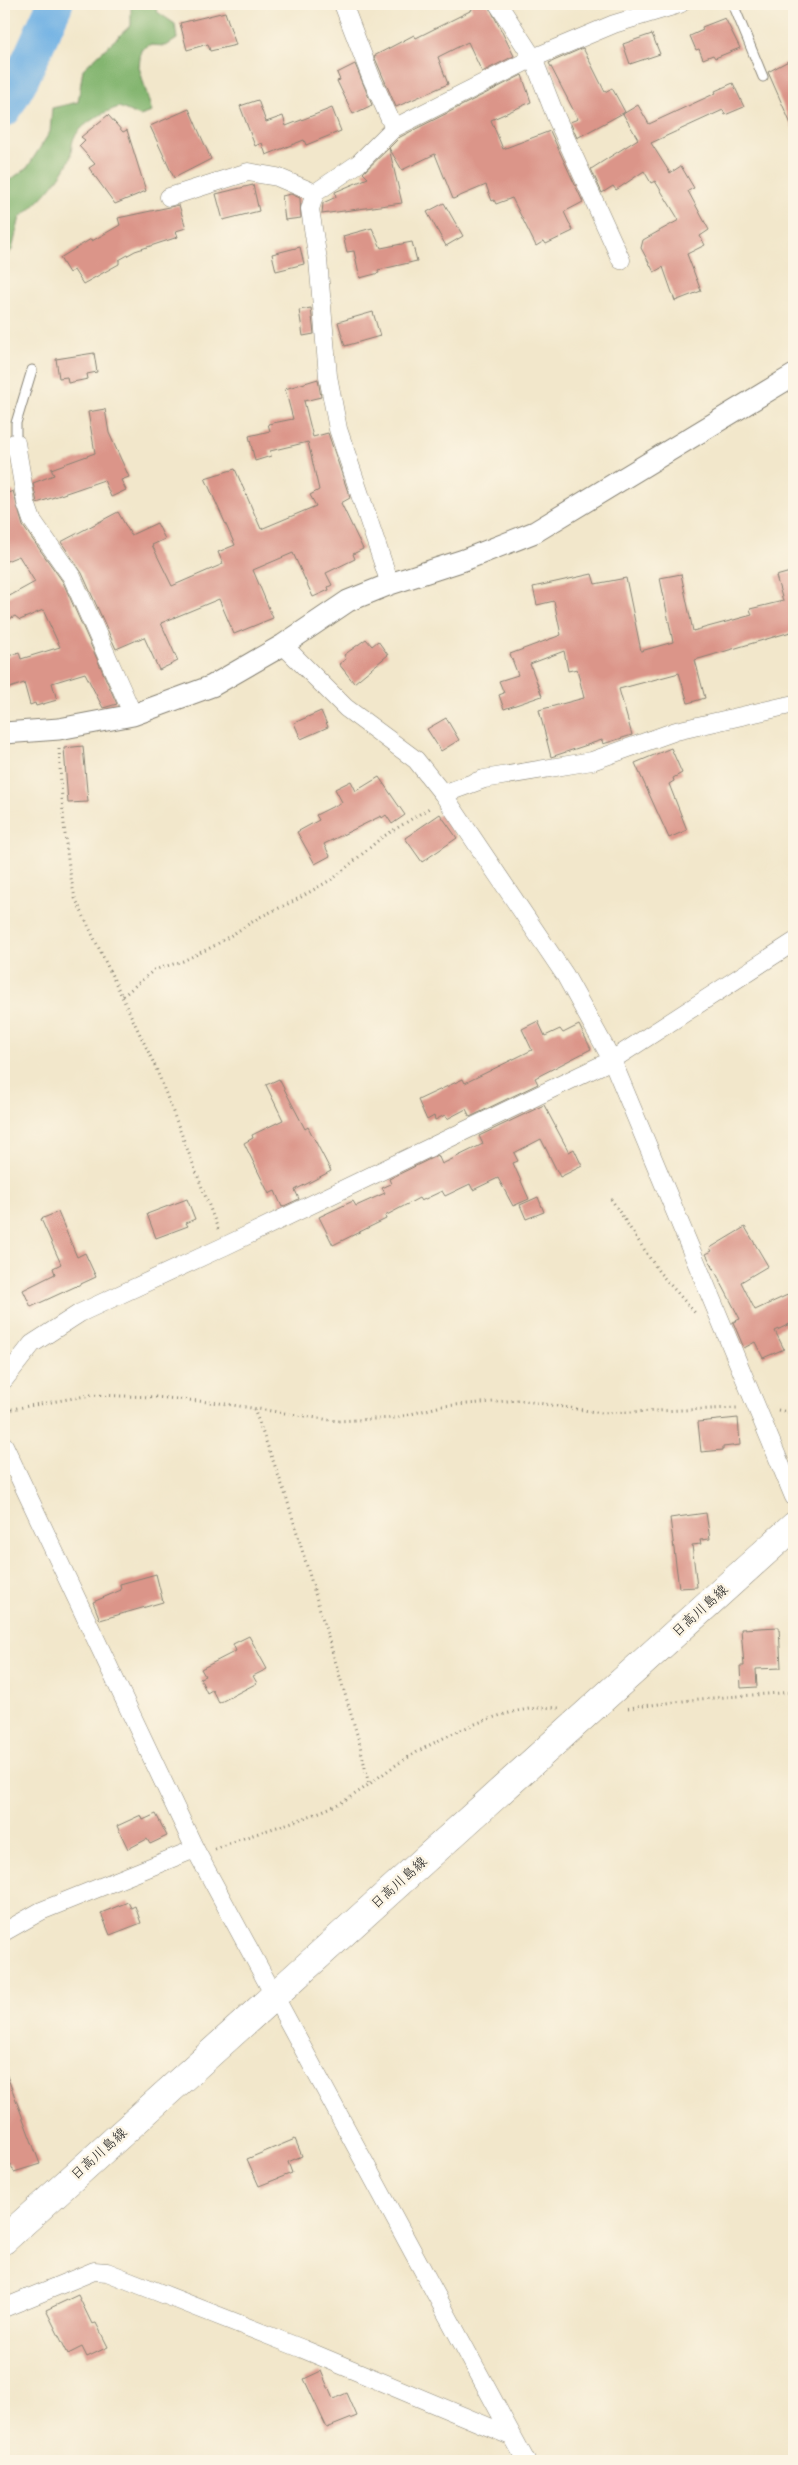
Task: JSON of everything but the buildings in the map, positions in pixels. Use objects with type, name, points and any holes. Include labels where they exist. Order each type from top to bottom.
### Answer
[{"type":"main road","name":"日高川島線","points":[[4,2240],[794,1526]]},
{"type":"street","points":[[343,4],[371,77],[394,128]]},
{"type":"street","points":[[498,4],[533,58],[556,116],[621,260]]},
{"type":"street","points":[[390,584],[338,429],[328,376],[318,260],[310,209],[315,193],[359,163],[394,128],[533,58],[614,24],[680,4]]},
{"type":"street","points":[[169,197],[248,172],[277,177],[315,193]]},
{"type":"street","points":[[4,733],[59,729],[133,715],[212,686],[283,645],[323,616],[348,601],[390,584],[464,560],[535,532],[794,375]]},
{"type":"street","points":[[10,445],[32,520],[72,577],[133,715]]},
{"type":"street","points":[[283,645],[346,708],[416,760],[443,794],[566,975],[612,1060],[794,1497]]},
{"type":"street","points":[[443,794],[484,779],[592,761],[676,731],[794,704]]},
{"type":"street","points":[[4,1380],[32,1344],[80,1313],[225,1246],[612,1060],[794,942]]},
{"type":"street","points":[[4,1445],[197,1852],[526,2461]]},
{"type":"street","points":[[4,1932],[41,1911],[197,1852]]},
{"type":"street","points":[[4,2308],[94,2271],[107,2272],[302,2349],[513,2437]]},
{"type":"lane","points":[[733,4],[763,77]]},
{"type":"lane","points":[[10,445],[32,370]]},
{"type":"path","points":[[59,729],[61,797],[69,869],[75,898],[156,1068],[225,1246]]},
{"type":"path","points":[[123,996],[154,970],[183,961],[214,946],[260,917],[294,901],[334,878],[381,838],[432,806],[443,794]]},
{"type":"path","points":[[611,1199],[659,1272],[681,1299],[707,1324],[728,1338]]},
{"type":"path","points":[[4,1402],[12,1409],[91,1395],[174,1398],[338,1421],[396,1418],[442,1406],[519,1400],[602,1413],[756,1407],[794,1413]]},
{"type":"path","points":[[254,1409],[286,1496],[359,1741],[369,1785]]},
{"type":"path","points":[[623,1708],[699,1699],[794,1692]]},
{"type":"path","points":[[197,1852],[334,1806],[433,1742],[472,1725],[546,1707],[565,1709],[585,1715]]},
{"type":"green space","points":[[131,4],[159,4],[156,11],[175,24],[177,39],[166,46],[149,45],[141,50],[139,67],[152,112],[140,116],[119,107],[101,115],[84,126],[74,138],[70,159],[61,174],[41,199],[20,217],[12,250],[4,259],[4,184],[27,168],[50,132],[52,108],[78,102],[83,69],[131,25]]},
{"type":"waterway","points":[[4,109],[21,79],[55,4]]}]
